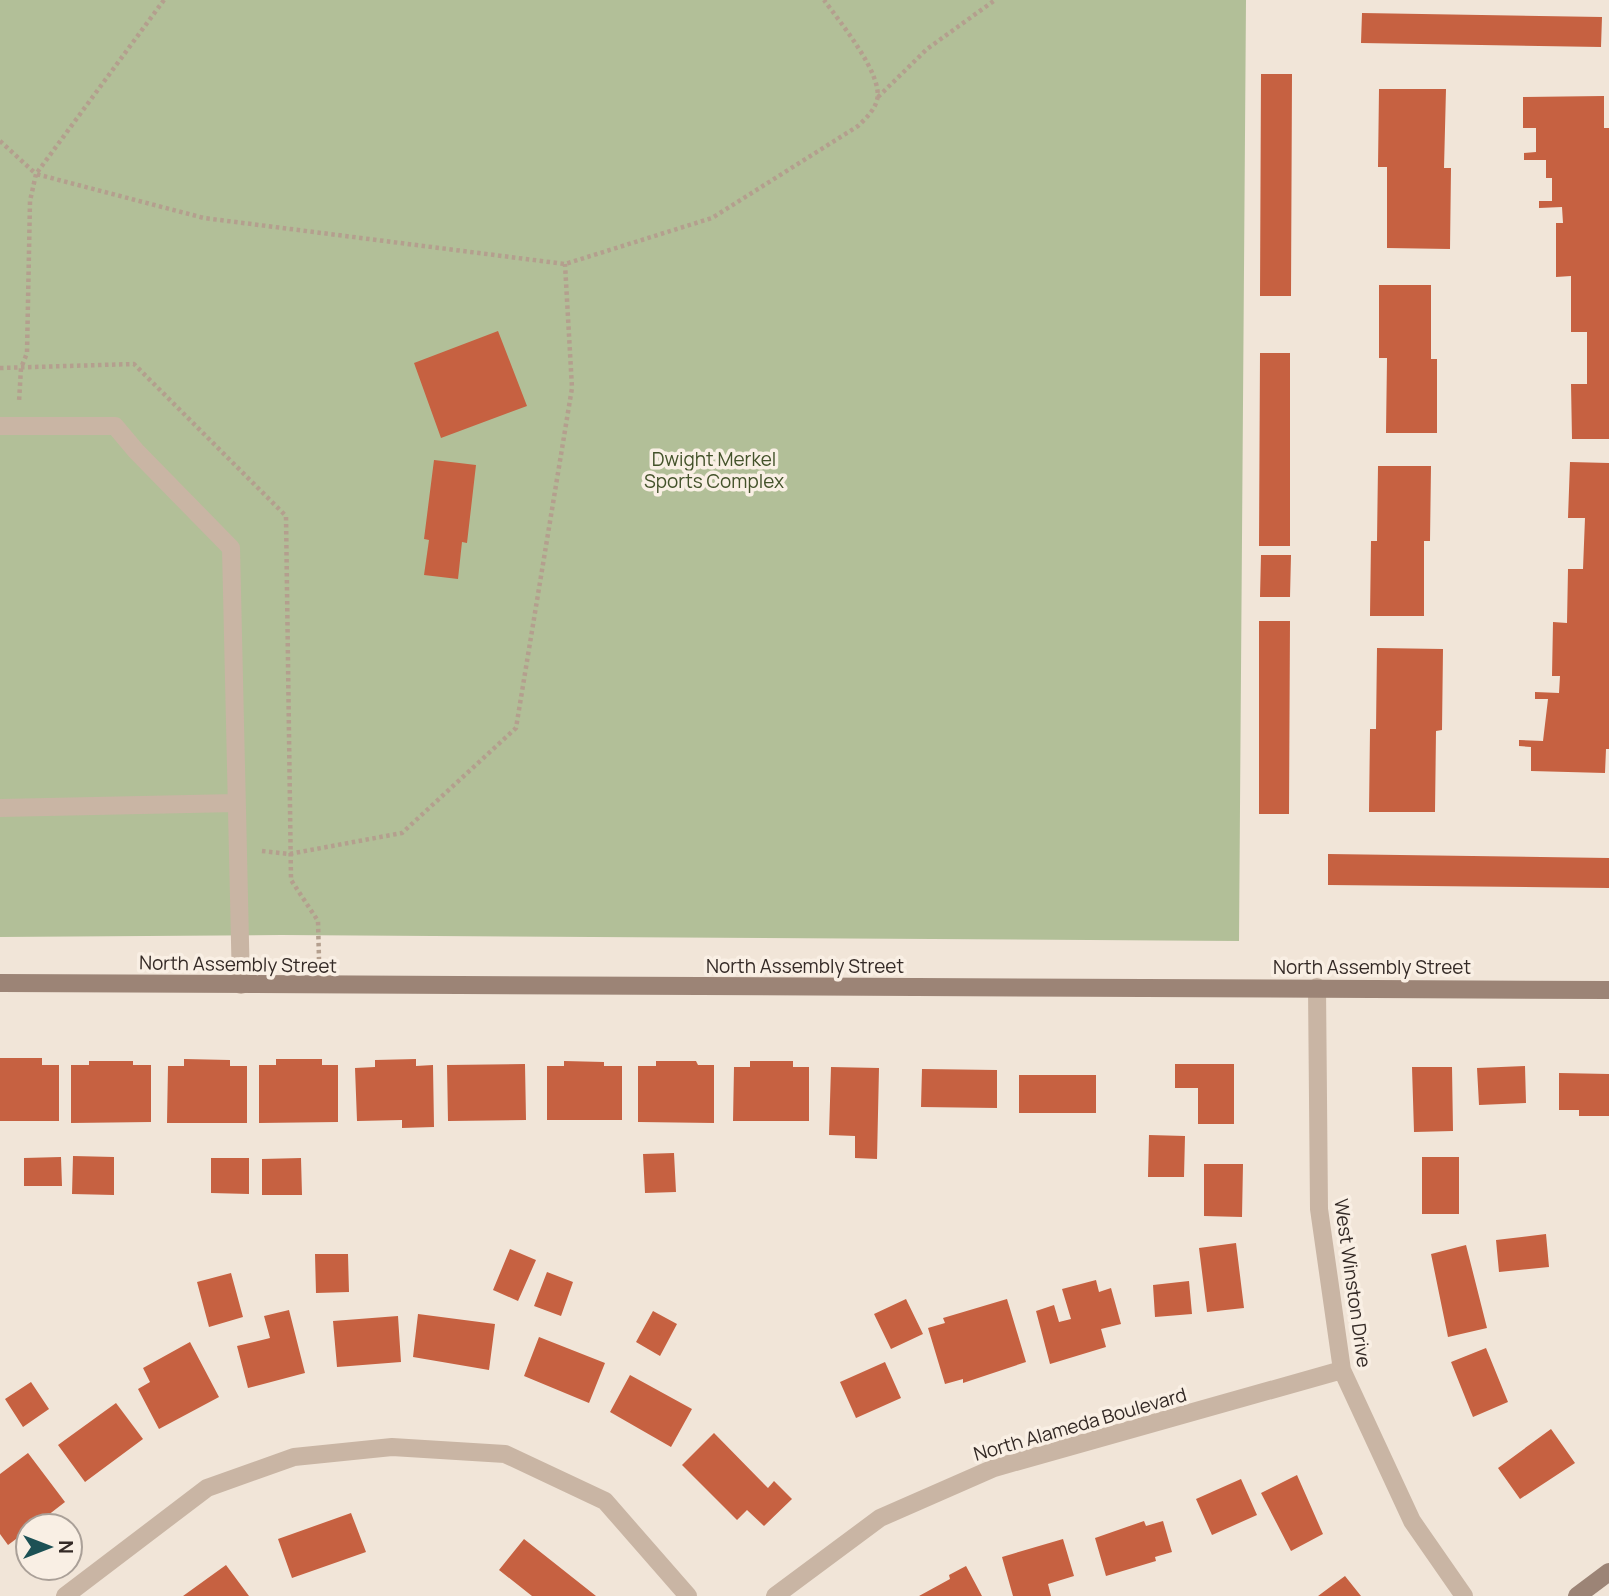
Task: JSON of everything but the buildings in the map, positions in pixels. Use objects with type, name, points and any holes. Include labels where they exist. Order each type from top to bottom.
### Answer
[{"type":"main road","name":"North Assembly Street","points":[[0,983],[1609,990]]},
{"type":"main road","points":[[1577,1596],[1609,1572]]},
{"type":"street","points":[[9,426],[116,426],[136,451],[231,548],[241,985]]},
{"type":"street","points":[[0,808],[236,803]]},
{"type":"street","name":"West Winston Drive","points":[[1317,987],[1319,1209],[1342,1370],[1412,1521],[1464,1596]]},
{"type":"street","name":"North Alameda Boulevard","points":[[775,1596],[880,1518],[994,1468],[1342,1370]]},
{"type":"street","points":[[65,1596],[207,1488],[294,1458],[392,1447],[505,1454],[605,1501],[688,1596]]},
{"type":"path","points":[[9,426],[27,353],[30,201],[36,174],[164,0]]},
{"type":"path","points":[[824,0],[873,75],[878,97]]},
{"type":"path","points":[[0,141],[36,174],[204,218],[565,264],[712,218],[858,126],[873,111],[878,97],[927,50],[995,0]]},
{"type":"path","points":[[237,848],[289,854],[402,833],[516,728],[572,388],[565,264]]},
{"type":"green space","name":"Dwight Merkel Sports Complex","points":[[0,0],[1246,0],[1239,941],[281,935],[0,937]]}]
